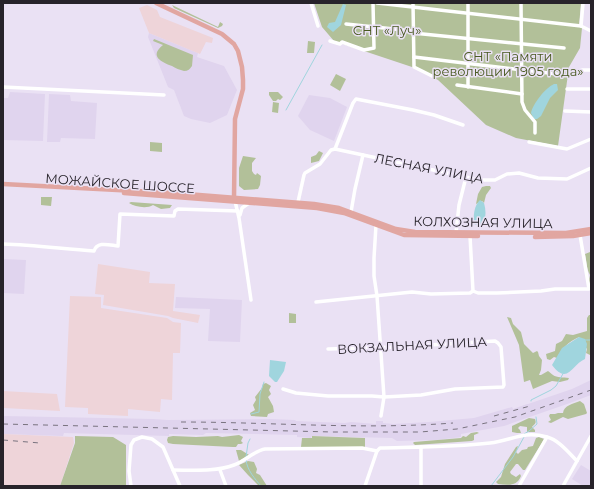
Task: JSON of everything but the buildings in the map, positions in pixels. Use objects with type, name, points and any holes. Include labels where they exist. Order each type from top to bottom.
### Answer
[{"type":"main road","points":[[156,3],[222,34],[234,44],[238,51],[242,67],[243,89],[235,125],[235,200]]},
{"type":"main road","name":"МОЖАЙСКОЕ ШОССЕ","points":[[3,186],[235,200]]},
{"type":"main road","name":"КОЛХОЗНАЯ УЛИЦА","points":[[235,200],[298,202],[328,206],[351,212],[396,229],[406,231],[456,233],[566,233],[591,229]]},
{"type":"main road","name":"КОЛХОЗНАЯ УЛИЦА","points":[[235,200],[249,203],[327,209],[344,213],[404,235],[553,237],[580,236],[591,232]]},
{"type":"street","points":[[311,3],[318,26]]},
{"type":"street","points":[[330,41],[340,44],[342,42],[364,50],[372,50],[375,47],[373,3]]},
{"type":"street","points":[[377,3],[413,5],[581,26],[591,31]]},
{"type":"street","points":[[468,3],[468,87]]},
{"type":"street","points":[[521,3],[522,94],[525,110],[535,122],[535,133]]},
{"type":"street","points":[[581,26],[583,3]]},
{"type":"street","points":[[413,5],[414,66],[432,76]]},
{"type":"street","points":[[346,24],[564,48]]},
{"type":"street","points":[[414,57],[557,74]]},
{"type":"street","points":[[581,70],[591,70]]},
{"type":"street","points":[[457,85],[522,94]]},
{"type":"street","points":[[3,87],[164,95]]},
{"type":"street","points":[[567,89],[591,89]]},
{"type":"street","points":[[298,202],[305,173],[320,164],[331,150],[335,148],[356,99],[413,110],[463,125]]},
{"type":"street","points":[[565,111],[591,112]]},
{"type":"street","points":[[529,142],[567,148],[591,139]]},
{"type":"street","name":"ЛЕСНАЯ УЛИЦА","points":[[335,148],[480,180],[495,180],[507,174],[519,173],[544,178],[567,178],[591,168]]},
{"type":"street","points":[[351,212],[363,155]]},
{"type":"street","points":[[456,233],[459,205],[466,178]]},
{"type":"street","points":[[235,200],[238,211],[251,300]]},
{"type":"street","points":[[239,218],[242,208],[249,203]]},
{"type":"street","points":[[3,244],[32,245],[94,251],[99,245],[118,246],[120,214],[174,216],[178,208],[238,211]]},
{"type":"street","points":[[376,225],[374,276],[377,296],[384,397],[381,416]]},
{"type":"street","points":[[470,236],[472,291]]},
{"type":"street","points":[[316,302],[412,292],[431,294],[470,293],[472,291],[497,293],[555,289],[589,289],[580,236]]},
{"type":"street","name":"ВОКЗАЛЬНАЯ УЛИЦА","points":[[328,349],[381,348],[495,341],[498,342],[501,347],[504,386],[455,389],[421,395],[384,397]]},
{"type":"street","points":[[283,389],[296,393],[384,397]]},
{"type":"street","points":[[365,486],[377,451],[380,448],[490,443],[522,435],[547,437],[560,444],[577,461]]},
{"type":"street","points":[[564,486],[591,436]]},
{"type":"street","points":[[520,486],[547,437]]},
{"type":"street","points":[[131,486],[129,471],[131,445],[137,438],[148,438],[159,443],[165,451],[180,486]]},
{"type":"street","points":[[421,446],[421,486]]},
{"type":"street","points":[[173,470],[220,470],[247,459],[262,450],[270,449],[362,448],[377,451]]},
{"type":"street","points":[[220,470],[226,486]]},
{"type":"shaded area","points":[[343,4],[346,5],[341,25],[333,32],[327,27],[329,23],[335,22]]},
{"type":"shaded area","points":[[147,5],[157,10],[160,17],[213,38],[212,43],[206,42],[200,54],[149,33],[139,8]]},
{"type":"shaded area","points":[[149,33],[198,53],[197,57],[224,66],[237,90],[227,115],[210,123],[184,116],[174,90],[168,87],[148,37]]},
{"type":"shaded area","points":[[554,84],[557,84],[558,90],[550,98],[541,116],[534,119],[531,113],[534,105],[543,93]]},
{"type":"shaded area","points":[[10,92],[45,94],[43,141],[3,140],[3,98],[8,98]]},
{"type":"shaded area","points":[[49,94],[70,95],[71,101],[97,103],[95,139],[61,138],[60,142],[47,142]]},
{"type":"shaded area","points":[[309,95],[330,98],[347,107],[334,141],[310,130],[298,116]]},
{"type":"shaded area","points":[[480,200],[484,203],[485,218],[484,223],[476,225],[474,224],[475,208]]},
{"type":"shaded area","points":[[3,259],[26,260],[24,294],[3,293]]},
{"type":"shaded area","points":[[98,264],[150,272],[149,283],[175,284],[173,311],[200,315],[198,323],[168,316],[103,305],[104,295],[95,294]]},
{"type":"shaded area","points":[[70,296],[101,297],[101,308],[167,318],[173,322],[181,323],[180,353],[173,353],[172,400],[161,399],[160,412],[128,409],[128,416],[88,414],[88,408],[65,407]]},
{"type":"shaded area","points":[[176,297],[242,300],[240,342],[208,341],[210,309],[175,308]]},
{"type":"shaded area","points":[[579,337],[585,339],[587,344],[585,359],[570,372],[562,374],[552,365],[562,348]]},
{"type":"shaded area","points":[[270,360],[286,362],[284,371],[277,382],[269,376]]},
{"type":"shaded area","points":[[591,380],[591,395],[504,426],[461,434],[461,437],[437,440],[397,441],[392,438],[312,436],[311,438],[297,437],[297,435],[206,433],[203,435],[169,434],[169,436],[64,433],[63,436],[3,434],[3,416],[168,420],[271,419],[376,424],[376,421],[383,421],[383,423],[393,424],[474,418],[512,407],[513,409],[572,389]]},
{"type":"shaded area","points":[[3,391],[57,394],[60,411],[4,408],[3,411]]},
{"type":"shaded area","points":[[3,434],[73,437],[74,443],[60,486],[3,486]]},
{"type":"shaded area","points":[[581,465],[591,471],[591,486],[583,486],[572,479]]},
{"type":"green space","name":"СНТ «Памяти революции 1905 года»","points":[[314,3],[581,3],[579,26],[582,28],[580,48],[569,67],[558,146],[516,138],[486,125],[438,80],[412,67],[334,41],[322,27]]},
{"type":"green space","points":[[172,5],[218,27],[220,22],[223,24],[218,28],[174,8]]},
{"type":"green space","points":[[154,39],[193,55],[192,66],[188,70],[184,71],[164,63],[158,58],[157,55],[157,52],[163,45],[153,41]]},
{"type":"green space","points":[[308,41],[315,42],[314,53],[307,53]]},
{"type":"green space","points":[[336,74],[346,79],[340,91],[330,85]]},
{"type":"green space","points":[[269,92],[278,92],[283,97],[280,100],[278,99],[273,101],[269,95]]},
{"type":"green space","points":[[273,102],[279,103],[278,113],[272,112]]},
{"type":"green space","points":[[150,142],[162,143],[162,152],[150,151]]},
{"type":"green space","points":[[319,151],[323,153],[319,161],[311,163],[311,157],[316,155]]},
{"type":"green space","points":[[243,156],[256,158],[252,163],[252,171],[254,174],[256,175],[257,173],[261,176],[258,189],[244,190],[239,186],[239,168]]},
{"type":"green space","points":[[490,186],[491,188],[486,195],[484,203],[482,201],[476,204],[478,194],[482,187]]},
{"type":"green space","points":[[41,197],[52,197],[51,206],[41,205]]},
{"type":"green space","points":[[129,203],[172,205],[170,208],[161,209],[153,205],[148,207],[138,206]]},
{"type":"green space","points":[[591,253],[591,287],[585,254]]},
{"type":"green space","points":[[289,313],[296,314],[296,323],[289,323]]},
{"type":"green space","points":[[591,315],[590,355],[586,353],[587,349],[579,337],[566,346],[557,358],[554,357],[550,360],[547,359],[546,354],[555,351],[556,344],[562,341],[566,334],[573,335],[587,331],[587,318]]},
{"type":"green space","points":[[507,317],[511,318],[513,324],[521,332],[524,344],[533,353],[538,352],[542,360],[539,375],[548,371],[556,377],[569,378],[568,380],[560,382],[552,381],[533,389],[530,380],[524,382],[519,345]]},
{"type":"green space","points":[[266,383],[271,386],[269,390],[271,394],[268,397],[273,406],[274,412],[268,414],[267,417],[251,416],[250,413],[255,410],[253,405],[256,400],[255,397],[262,388],[263,384]]},
{"type":"green space","points":[[580,401],[584,404],[586,414],[568,419],[563,417],[551,423],[548,422],[551,420],[549,416],[550,414],[563,413],[567,406]]},
{"type":"green space","points":[[529,418],[535,419],[536,421],[532,427],[535,432],[527,432],[527,427],[520,426],[518,428],[521,433],[512,432],[512,426]]},
{"type":"green space","points":[[477,432],[479,433],[474,435],[474,440],[472,441],[415,445],[413,443],[461,438]]},
{"type":"green space","points":[[239,435],[243,437],[241,441],[243,443],[238,444],[236,447],[173,444],[168,443],[167,440],[168,437],[173,436],[222,437]]},
{"type":"green space","points":[[75,436],[113,437],[126,445],[126,486],[60,486],[75,443]]},
{"type":"green space","points":[[312,436],[365,438],[365,447],[301,447],[302,438],[312,438]]},
{"type":"green space","points":[[539,437],[544,439],[525,470],[516,464],[510,472],[516,477],[520,474],[521,476],[519,480],[514,484],[498,484],[496,482],[501,477],[505,464],[516,447],[518,446],[516,452],[518,454],[522,450],[533,446],[536,438]]},
{"type":"green space","points":[[236,450],[241,450],[249,455],[239,461]]},
{"type":"green space","points":[[248,461],[254,462],[257,469],[256,473],[260,475],[267,486],[259,486],[239,465]]},
{"type":"waterway","points":[[286,110],[322,45]]},
{"type":"waterway","points":[[584,340],[591,340]]},
{"type":"waterway","points":[[531,401],[556,386],[564,372]]},
{"type":"waterway","points":[[251,414],[259,412],[260,394],[264,382]]},
{"type":"waterway","points":[[524,434],[537,424],[536,417]]},
{"type":"waterway","points":[[491,486],[513,457],[524,437]]},
{"type":"waterway","points":[[246,457],[250,439]]},
{"type":"waterway","points":[[246,460],[250,471],[261,486]]},
{"type":"railway","points":[[3,424],[333,432],[420,432],[457,429],[515,417],[591,390]]},
{"type":"railway","points":[[494,416],[530,406]]},
{"type":"railway","points":[[181,422],[351,426],[453,423]]},
{"type":"railway","points":[[3,440],[40,443]]},
{"type":"park label","name":"СНТ «Луч»","points":[[387,30]]}]
